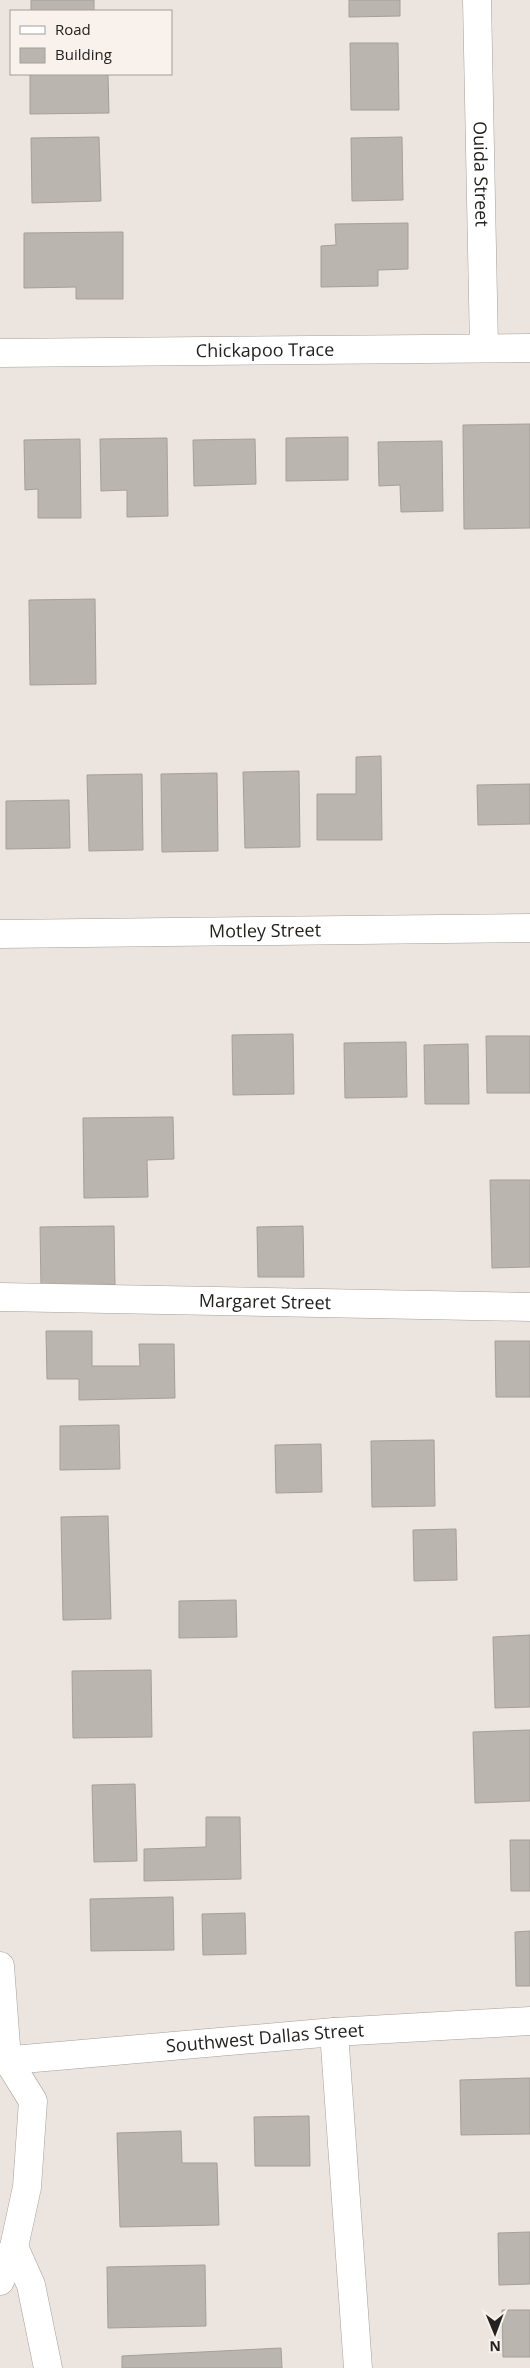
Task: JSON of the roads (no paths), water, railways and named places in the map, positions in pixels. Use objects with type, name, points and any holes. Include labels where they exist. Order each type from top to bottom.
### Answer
[{"type":"street","name":"Ouida Street","points":[[477,0],[484,348]]},
{"type":"street","name":"Chickapoo Trace","points":[[0,354],[530,348]]},
{"type":"street","name":"Motley Street","points":[[0,934],[530,928]]},
{"type":"street","name":"Margaret Street","points":[[0,1298],[530,1307]]},
{"type":"street","points":[[0,2281],[14,2247],[28,2187],[34,2101],[2,2064],[1,1983]]},
{"type":"street","name":"Southwest Dallas Street","points":[[2,2064],[334,2032],[530,2021]]},
{"type":"street","points":[[334,2032],[358,2368]]},
{"type":"street","points":[[14,2247],[31,2285],[48,2368]]}]
